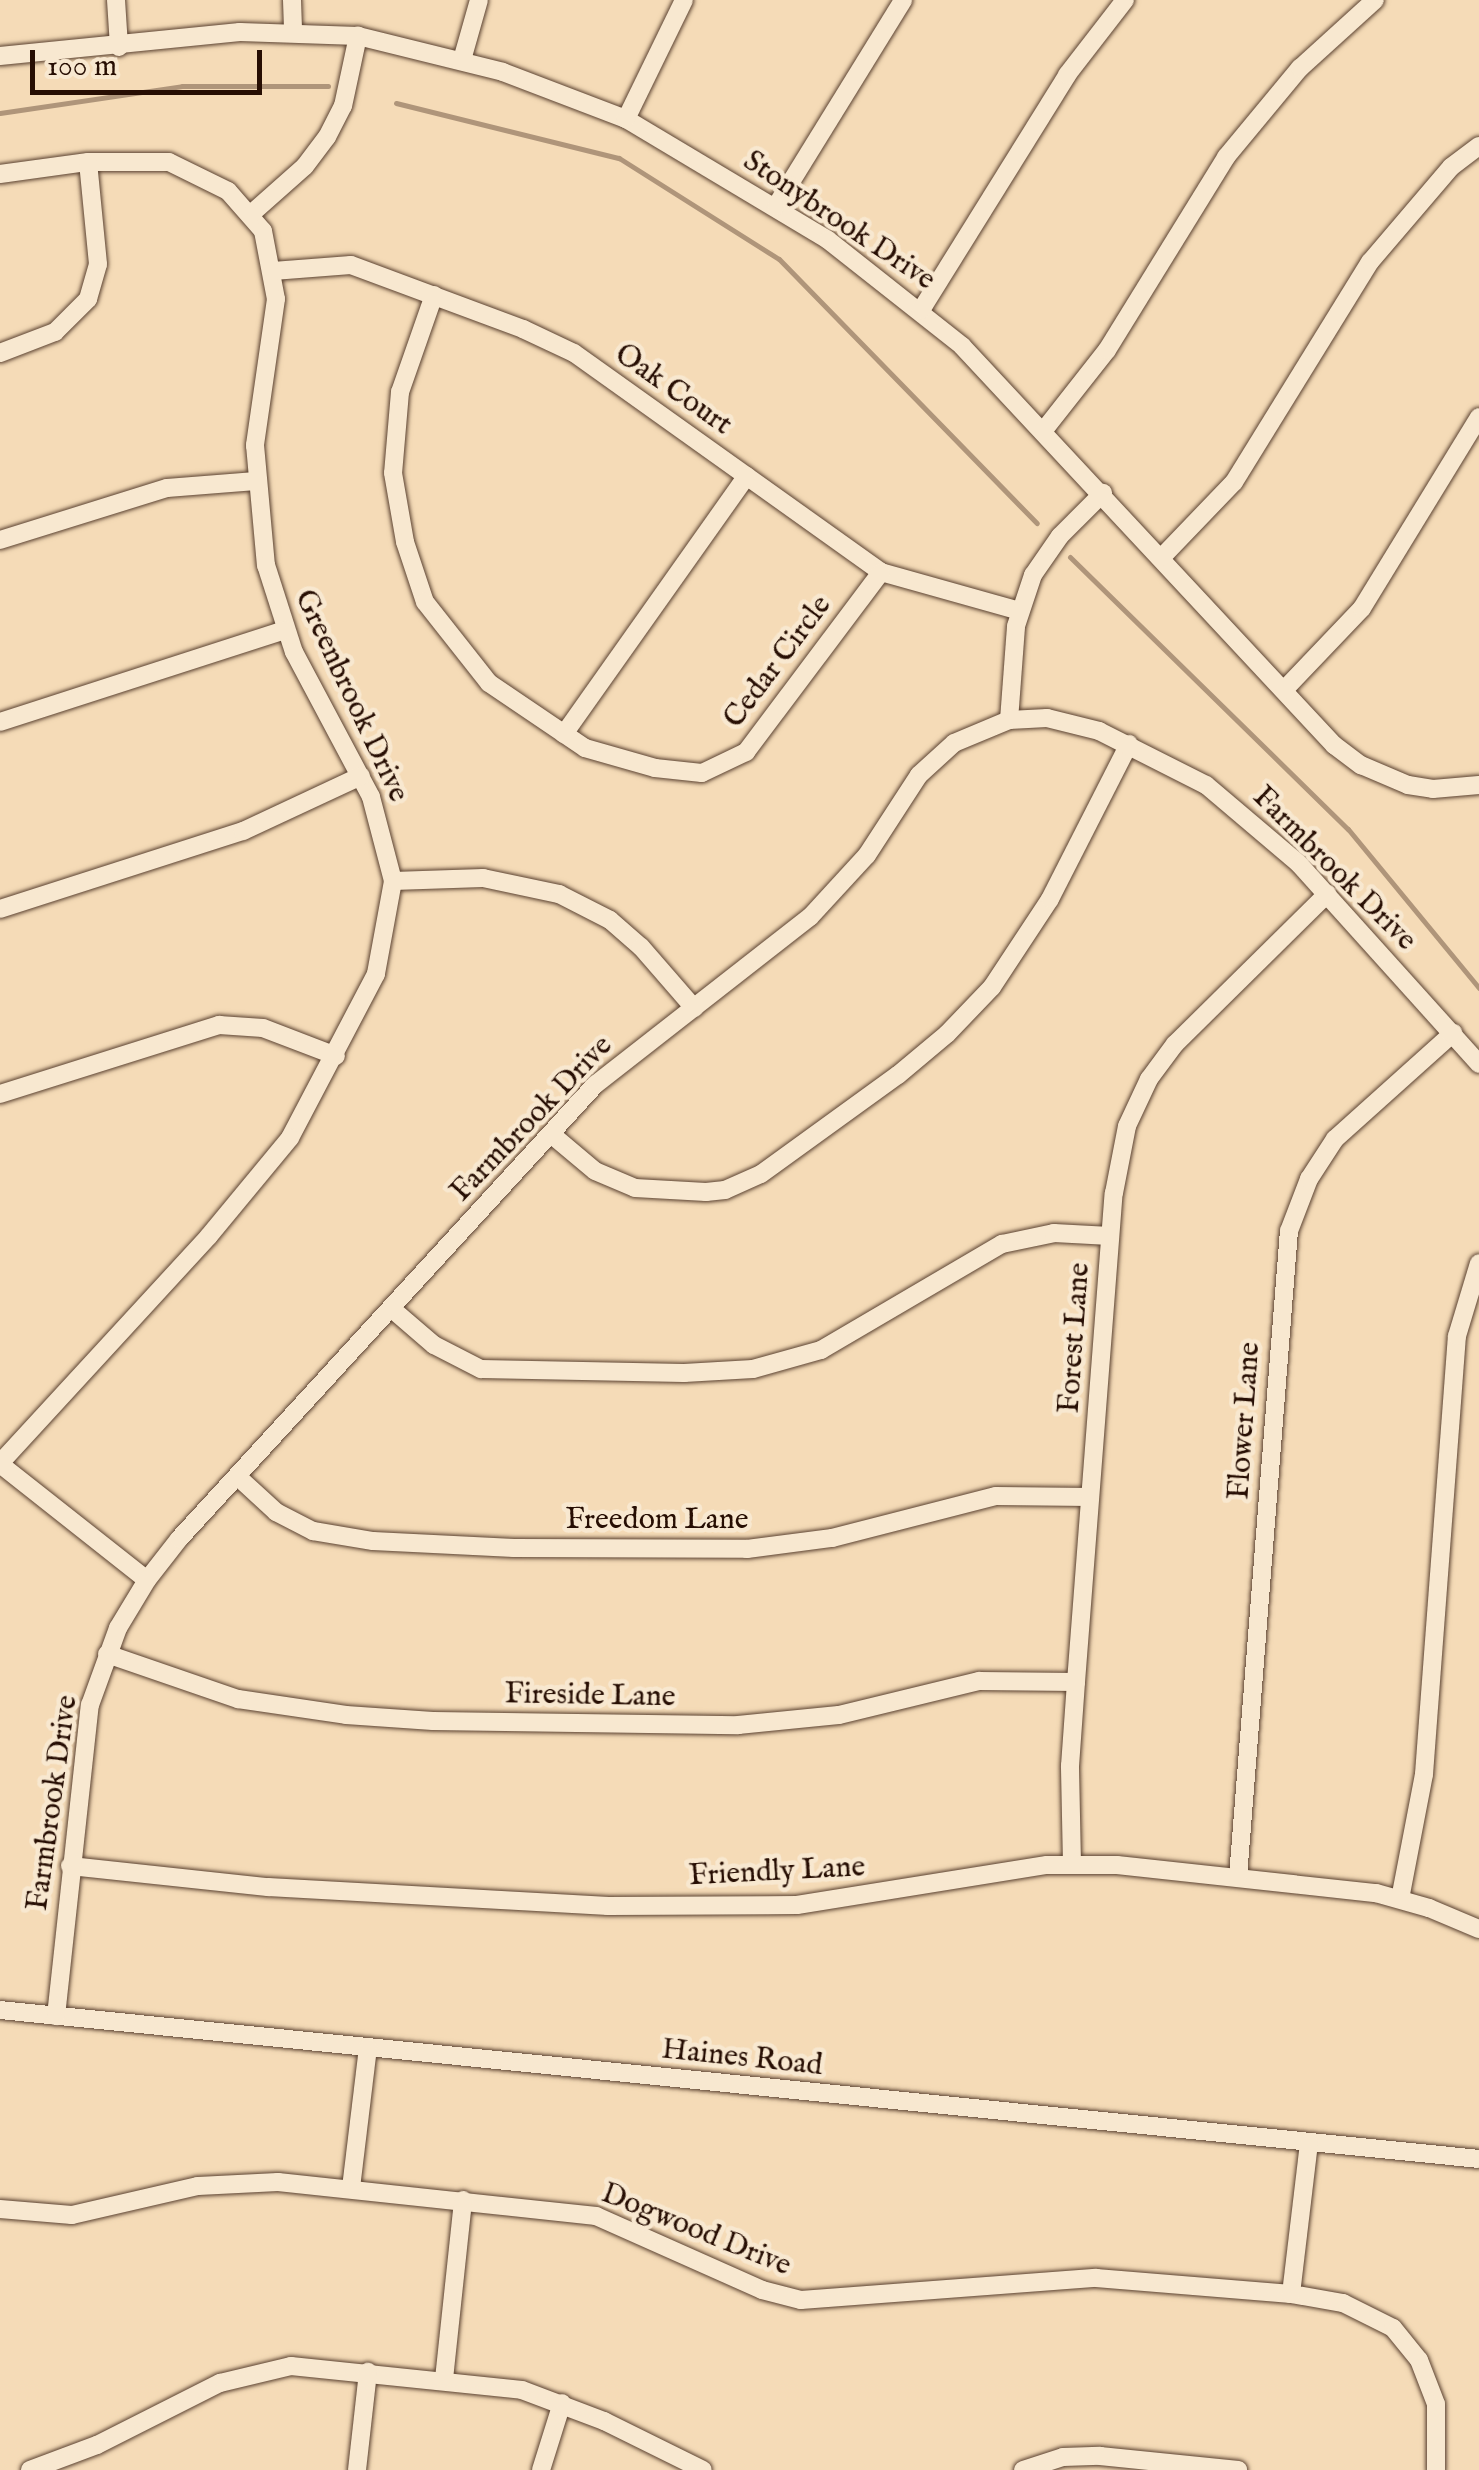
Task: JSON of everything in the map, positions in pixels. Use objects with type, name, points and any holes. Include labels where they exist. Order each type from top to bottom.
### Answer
[{"type":"street","points":[[116,0],[120,47]]},
{"type":"street","points":[[292,0],[293,31]]},
{"type":"street","points":[[462,60],[479,0]]},
{"type":"street","points":[[626,119],[684,0]]},
{"type":"street","points":[[776,206],[904,0]]},
{"type":"street","points":[[922,310],[1067,75],[1125,0]]},
{"type":"street","points":[[1044,430],[1107,350],[1226,156],[1311,56],[1375,0]]},
{"type":"street","name":"Stonybrook Drive","points":[[0,56],[240,32],[358,36],[462,60],[548,86],[626,119],[776,206],[922,310],[1044,430],[1334,745],[1381,776],[1433,789],[1479,785]]},
{"type":"street","points":[[252,214],[305,166],[327,136],[343,106],[358,36]]},
{"type":"street","points":[[1162,558],[1234,482],[1370,262],[1451,167],[1479,146]]},
{"type":"street","name":"Greenbrook Drive","points":[[0,174],[88,162],[154,160],[188,168],[228,191],[252,214],[263,232],[273,271],[275,316],[256,424],[256,481],[266,565],[285,630],[361,776],[384,835],[392,880],[376,974],[302,1118],[256,1182],[0,1464]]},
{"type":"street","points":[[0,353],[54,332],[88,298],[98,264],[88,162]]},
{"type":"street","name":"Oak Court","points":[[273,271],[351,265],[574,354],[881,572],[1020,611]]},
{"type":"street","name":"Cedar Circle","points":[[434,296],[400,392],[393,473],[405,542],[425,602],[489,683],[585,748],[655,768],[702,772],[746,752],[881,572]]},
{"type":"street","points":[[1284,690],[1362,608],[1479,417]]},
{"type":"street","points":[[564,734],[747,476]]},
{"type":"street","points":[[0,540],[167,488],[256,481]]},
{"type":"street","points":[[1009,720],[1012,650],[1020,611],[1047,552],[1103,493]]},
{"type":"street","points":[[0,722],[285,630]]},
{"type":"street","name":"Farmbrook Drive","points":[[56,2016],[84,1739],[107,1654],[147,1580],[616,1065],[694,1008],[840,889],[935,758],[976,731],[1009,720],[1061,721],[1129,744],[1232,804],[1327,894],[1479,1064]]},
{"type":"street","points":[[552,1134],[595,1171],[635,1188],[706,1192],[740,1185],[760,1174],[898,1075],[947,1034],[992,987],[1050,898],[1129,744]]},
{"type":"street","points":[[0,908],[243,830],[361,776]]},
{"type":"street","points":[[392,880],[483,878],[558,894],[610,920],[653,960],[694,1008]]},
{"type":"street","name":"Forest Lane","points":[[1072,1864],[1070,1766],[1119,1156],[1127,1126],[1149,1080],[1175,1044],[1250,965],[1327,894]]},
{"type":"street","points":[[0,1094],[219,1025],[263,1028],[336,1056]]},
{"type":"street","name":"Flower Lane","points":[[1238,1877],[1289,1232],[1308,1179],[1335,1139],[1454,1033]]},
{"type":"street","points":[[392,1309],[434,1345],[482,1369],[684,1374],[753,1370],[821,1350],[1002,1244],[1054,1233],[1110,1236]]},
{"type":"street","points":[[1400,1898],[1424,1774],[1457,1336],[1479,1262]]},
{"type":"street","points":[[0,1464],[147,1580]]},
{"type":"street","name":"Freedom Lane","points":[[238,1477],[276,1512],[313,1531],[373,1541],[514,1548],[782,1546],[848,1534],[996,1496],[1090,1497]]},
{"type":"street","name":"Fireside Lane","points":[[107,1654],[238,1699],[346,1715],[433,1721],[753,1724],[867,1710],[979,1681],[1076,1682]]},
{"type":"street","name":"Friendly Lane","points":[[70,1866],[287,1889],[626,1906],[798,1905],[1012,1869],[1072,1864],[1238,1877],[1400,1898],[1479,1929]]},
{"type":"street","name":"Haines Road","points":[[0,2010],[1479,2159]]},
{"type":"street","points":[[351,2188],[368,2048]]},
{"type":"street","points":[[1291,2294],[1309,2142]]},
{"type":"street","name":"Dogwood Drive","points":[[0,2209],[72,2216],[232,2182],[351,2188],[596,2216],[762,2290],[801,2300],[1096,2278],[1291,2294],[1358,2308],[1403,2338],[1424,2369],[1436,2404],[1436,2470]]},
{"type":"street","points":[[444,2378],[463,2200]]},
{"type":"street","points":[[30,2470],[97,2445],[244,2374],[292,2366],[444,2378],[522,2390],[562,2403],[703,2470]]},
{"type":"street","points":[[356,2470],[368,2372]]},
{"type":"street","points":[[541,2470],[562,2403]]},
{"type":"street","points":[[1023,2470],[1063,2457],[1100,2456],[1238,2470]]},
{"type":"waterway","points":[[0,113],[182,86],[328,86]]},
{"type":"waterway","points":[[396,103],[619,158],[779,259],[1037,523]]},
{"type":"waterway","points":[[1070,557],[1348,829],[1479,988]]}]
